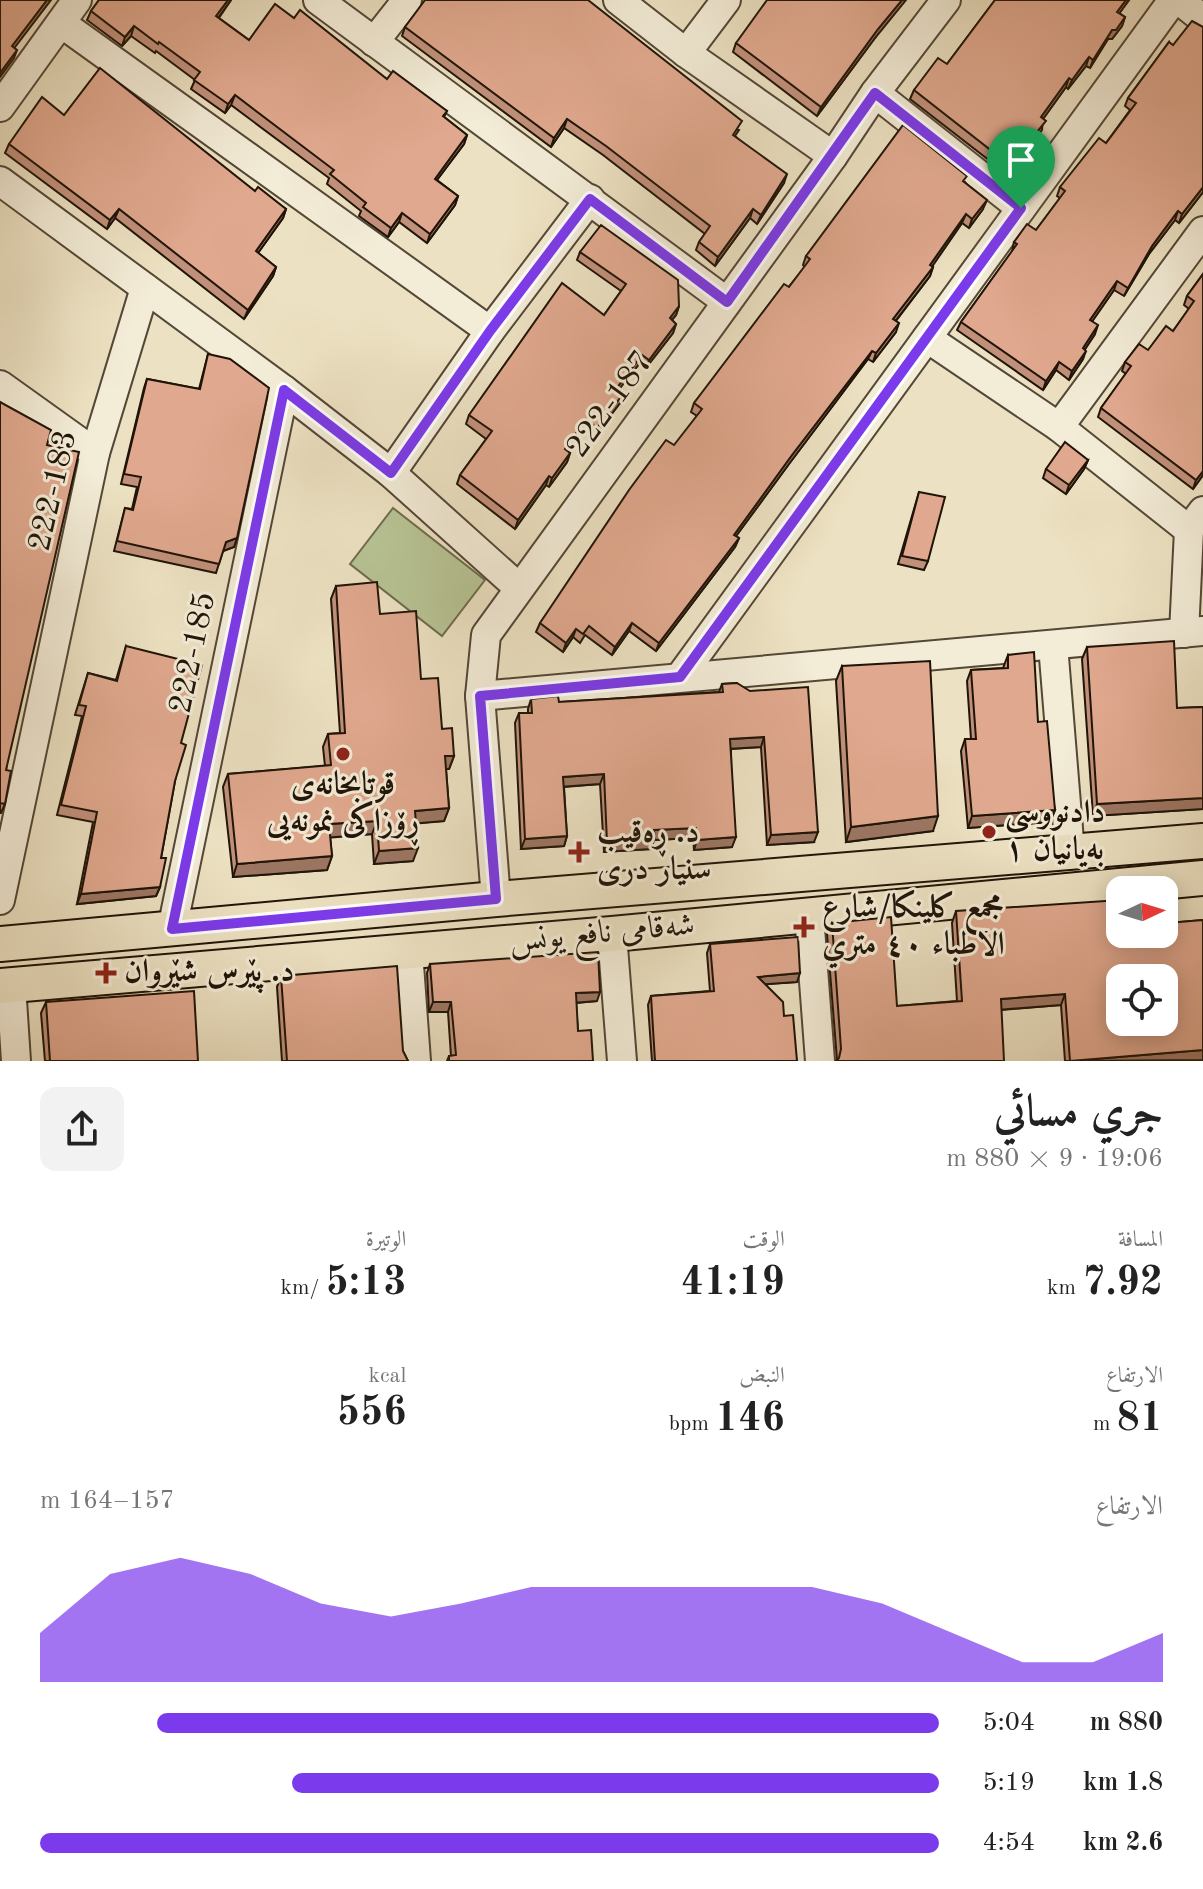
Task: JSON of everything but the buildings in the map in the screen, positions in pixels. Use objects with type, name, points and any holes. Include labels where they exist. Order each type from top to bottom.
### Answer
[{"type":"main road","name":"شەقامی نافع یونس","points":[[0,944],[496,899],[1203,841]]},
{"type":"main road","name":"شەقامی نافع یونس","points":[[6,986],[612,934],[1203,878]]},
{"type":"main road","points":[[271,920],[274,962]]},
{"type":"street","points":[[0,107],[77,0]]},
{"type":"street","points":[[318,0],[727,302]]},
{"type":"street","points":[[374,42],[407,0]]},
{"type":"street","points":[[618,0],[686,53],[833,156]]},
{"type":"street","points":[[686,53],[726,0]]},
{"type":"street","name":"222-187","points":[[496,899],[480,696],[486,635],[833,156],[875,93],[946,0]]},
{"type":"street","points":[[680,677],[1176,0],[1203,19]]},
{"type":"street","points":[[61,23],[490,331]]},
{"type":"street","points":[[875,93],[1021,208]]},
{"type":"street","points":[[0,181],[284,390],[391,473],[519,588]]},
{"type":"street","points":[[391,473],[490,331],[590,199]]},
{"type":"street","points":[[1059,427],[1203,231]]},
{"type":"street","name":"222-183","points":[[0,900],[95,453],[145,288]]},
{"type":"street","points":[[480,696],[1193,632],[1196,520],[927,338]]},
{"type":"street","points":[[0,385],[95,453]]},
{"type":"street","name":"222-185","points":[[172,929],[284,390]]},
{"type":"street","points":[[1053,645],[1070,853]]},
{"type":"street","points":[[809,915],[820,1061]]},
{"type":"street","points":[[612,934],[622,1061]]},
{"type":"street","points":[[408,951],[416,1061]]},
{"type":"street","points":[[6,986],[16,1061]]},
{"type":"green space","points":[[393,508],[485,580],[442,636],[350,564]]},
{"type":"place","name":"قوتابخانەی ڕۆزاکی نمونەیی","points":[[343,754]]},
{"type":"place","name":"دادنووسی بەیانیان ١","points":[[989,832]]},
{"type":"place","name":"د. ڕەقیب سنیار دری","points":[[579,852]]},
{"type":"place","name":"مجمع كلينكا/شارع الاطباء ٤٠ متري","points":[[804,927]]},
{"type":"place","name":"د. پێرس شێروان","points":[[106,973]]},
{"type":"route","points":[[875,93],[1021,208],[680,677],[480,696],[496,899],[172,929],[284,390],[391,473],[490,331],[590,199],[727,302],[875,93]]}]
